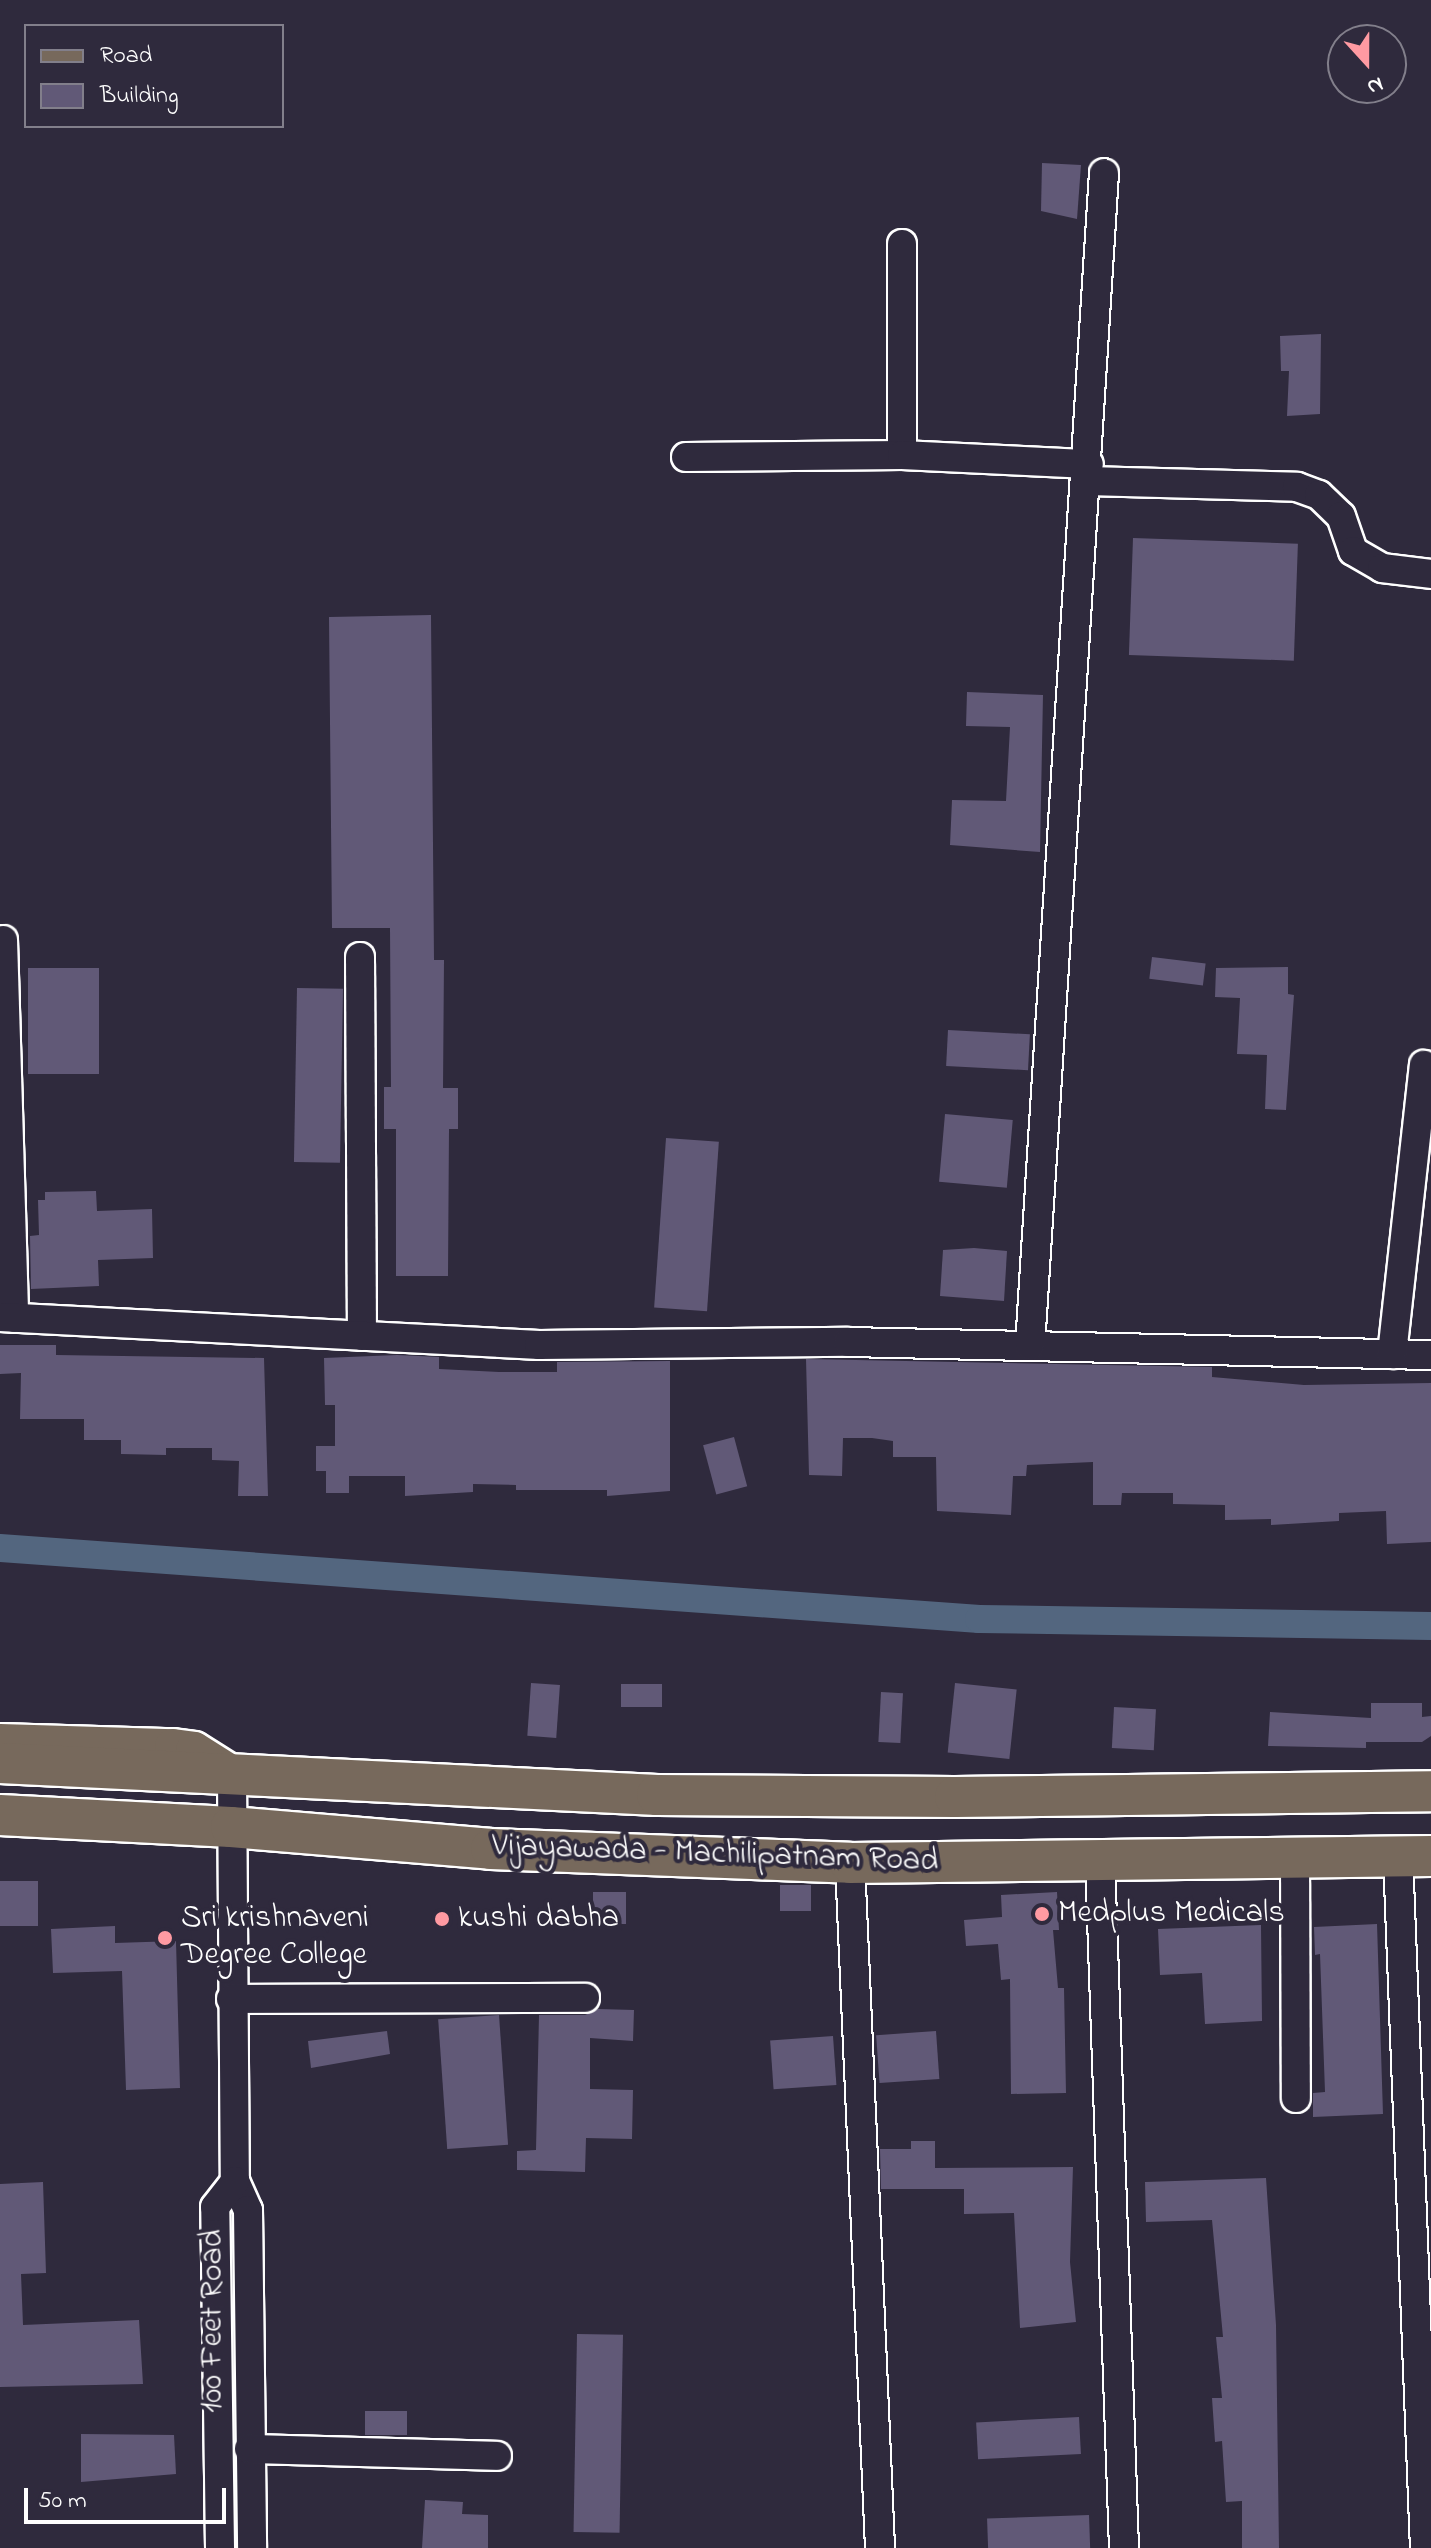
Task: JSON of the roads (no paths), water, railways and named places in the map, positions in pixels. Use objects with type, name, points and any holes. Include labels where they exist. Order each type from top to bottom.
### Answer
[{"type":"highway","name":"Vijayawada - Machilipatnam Road","points":[[0,1763],[502,1787],[955,1797],[1431,1791]]},
{"type":"highway","points":[[491,1849],[502,1787]]},
{"type":"highway","name":"Vijayawada - Machilipatnam Road","points":[[0,1815],[231,1827],[491,1849],[850,1863],[1100,1861],[1295,1855],[1414,1856]]},
{"type":"main road","points":[[0,1742],[194,1750],[232,1774]]},
{"type":"street","points":[[1030,1346],[1089,473],[1104,173]]},
{"type":"street","points":[[902,244],[902,455]]},
{"type":"street","points":[[686,457],[902,455],[1089,473],[1297,487],[1319,495],[1341,516],[1353,551],[1382,568],[1431,574]]},
{"type":"street","points":[[3,940],[7,1318],[539,1345],[1030,1346],[1431,1355]]},
{"type":"street","points":[[360,957],[362,1336]]},
{"type":"street","points":[[1392,1354],[1424,1065]]},
{"type":"street","points":[[232,1774],[231,1999],[235,2181]]},
{"type":"street","points":[[1295,1855],[1296,2098]]},
{"type":"street","points":[[1414,1856],[1425,2548]]},
{"type":"street","points":[[1100,1861],[1124,2548]]},
{"type":"street","points":[[850,1863],[880,2548]]},
{"type":"street","points":[[231,1999],[585,1998]]},
{"type":"street","name":"100 Feet Road","points":[[220,2548],[215,2207],[235,2181],[248,2210],[252,2548]]},
{"type":"street","points":[[249,2449],[497,2456]]},
{"type":"waterway","points":[[0,1548],[979,1619],[1431,1626]]},
{"type":"place","name":"Medplus Medicals","points":[[1042,1914]]},
{"type":"place","name":"kushi dabha","points":[[442,1919]]},
{"type":"place","name":"Sri krishnaveni Degree College","points":[[165,1938]]}]
